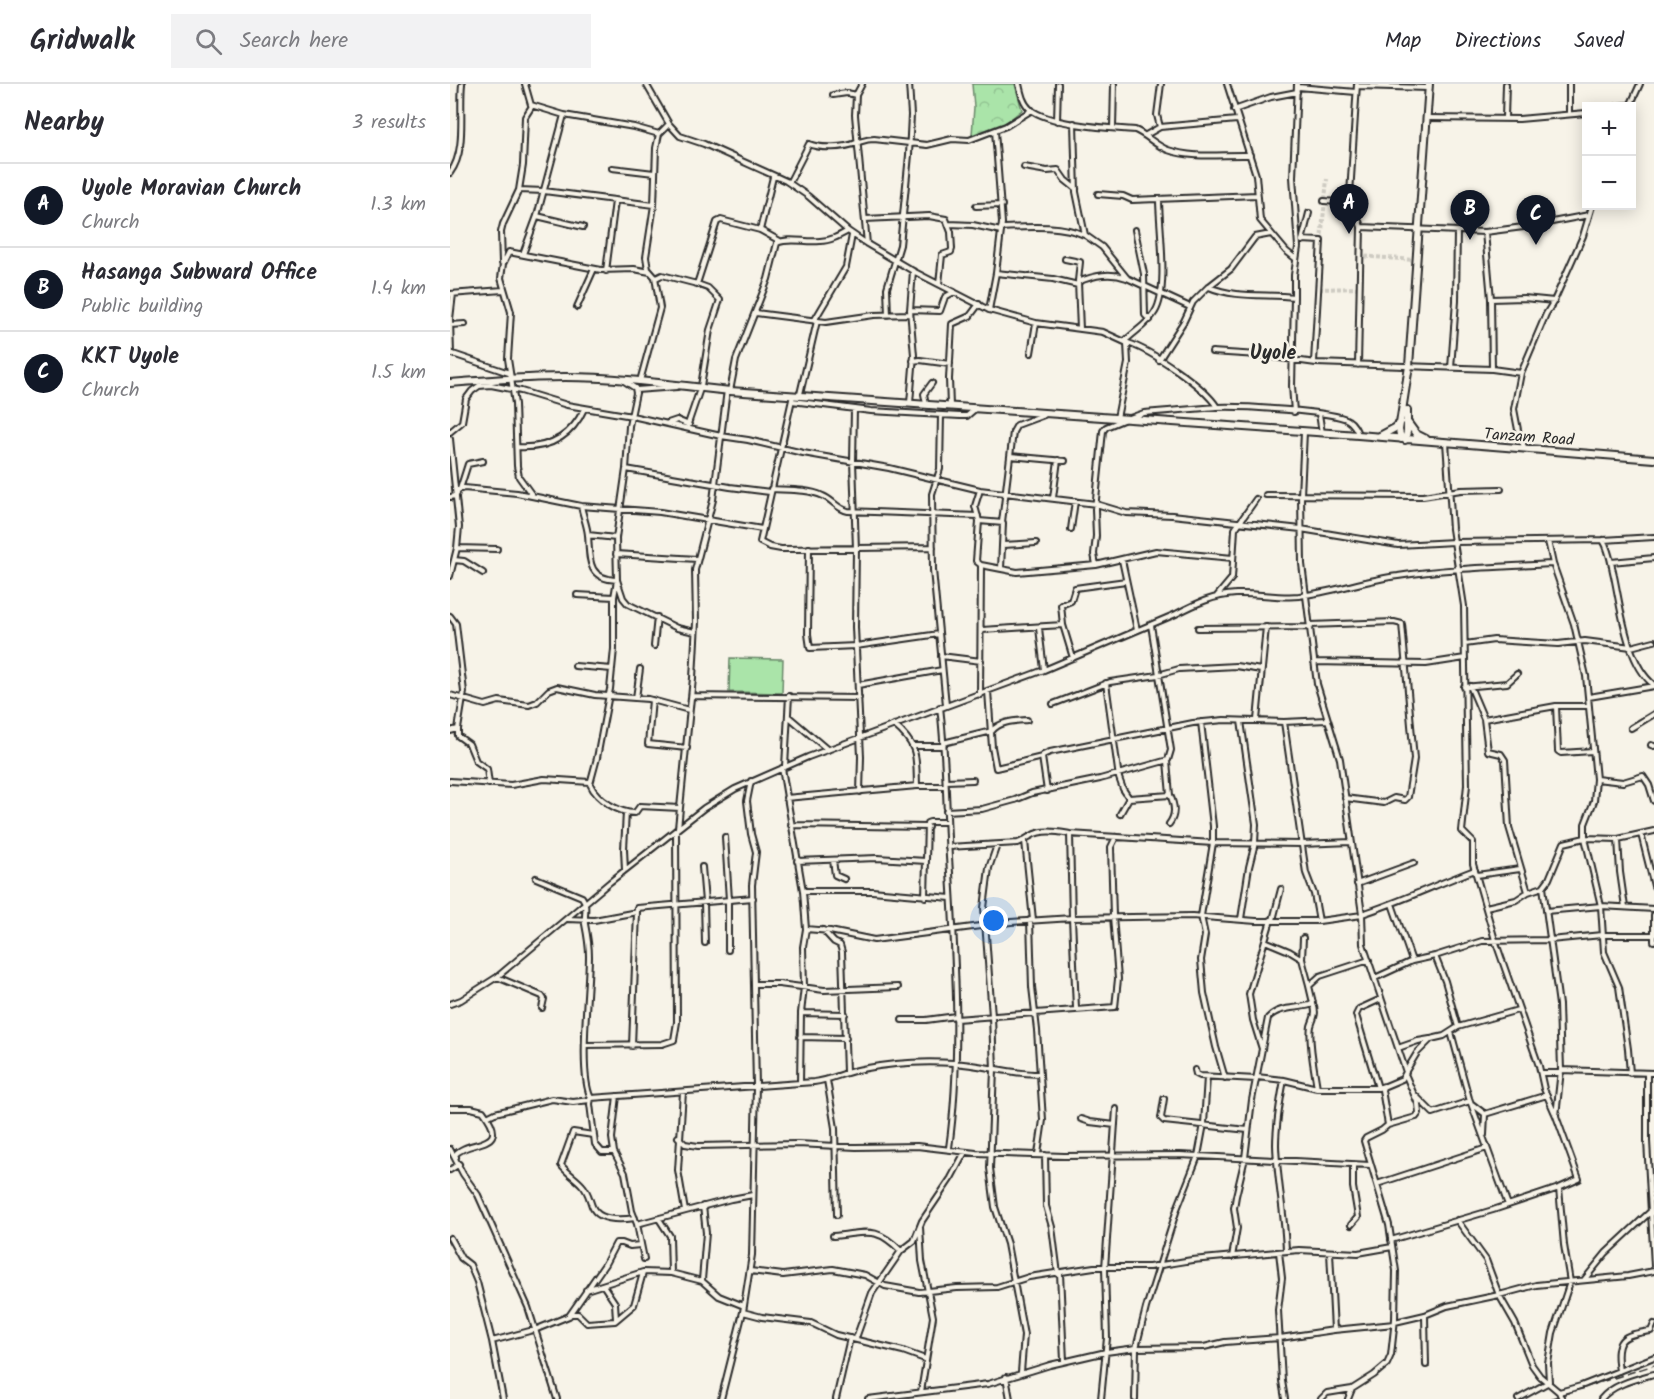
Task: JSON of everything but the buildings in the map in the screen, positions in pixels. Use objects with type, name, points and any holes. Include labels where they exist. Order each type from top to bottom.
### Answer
[{"type":"highway","points":[[1403,439],[1407,432],[1404,420],[1406,387],[1429,86]]},
{"type":"highway","name":"Tanzam Road","points":[[450,383],[510,375],[566,377],[1654,459]]},
{"type":"highway","points":[[1376,437],[1388,433],[1404,420]]},
{"type":"highway","points":[[1404,420],[1416,434],[1430,441]]},
{"type":"street","points":[[450,173],[454,168],[461,143],[462,84]]},
{"type":"street","points":[[525,84],[528,103],[531,106],[659,134]]},
{"type":"street","points":[[646,84],[669,124],[680,136],[704,144],[789,183],[813,200],[850,233],[912,271],[989,310],[1036,323],[1102,332],[1126,342],[1145,351],[1199,386],[1217,407]]},
{"type":"street","points":[[862,84],[856,94],[855,115],[867,244]]},
{"type":"street","points":[[888,315],[887,288],[900,245],[910,143],[909,84]]},
{"type":"street","points":[[1019,84],[1025,103],[1032,110],[1057,121],[1135,130],[1166,150],[1183,153],[1212,156],[1250,155]]},
{"type":"street","points":[[1057,121],[1058,84]]},
{"type":"street","points":[[1113,128],[1114,84]]},
{"type":"street","points":[[1160,127],[1157,116],[1161,84]]},
{"type":"street","points":[[1227,84],[1256,175],[1260,220],[1286,251],[1296,258]]},
{"type":"street","points":[[1505,118],[1506,84]]},
{"type":"street","points":[[1569,84],[1569,114]]},
{"type":"street","points":[[1633,102],[1640,84]]},
{"type":"street","points":[[1358,365],[1361,227],[1352,203],[1350,182],[1357,85],[1429,86]]},
{"type":"street","points":[[1234,110],[1297,88],[1356,92]]},
{"type":"street","points":[[1294,412],[1294,297],[1298,247],[1293,177],[1297,88]]},
{"type":"street","points":[[833,96],[856,94]]},
{"type":"street","points":[[531,106],[525,117],[524,165],[519,190],[503,224],[500,248],[503,290],[511,312],[508,359],[519,477],[532,495]]},
{"type":"street","points":[[789,183],[809,144],[821,147],[874,139],[933,145],[952,139],[969,140],[995,131],[1032,110]]},
{"type":"street","points":[[1426,118],[1541,118],[1582,113]]},
{"type":"street","points":[[524,254],[537,216],[564,115]]},
{"type":"street","points":[[1146,135],[1160,127],[1237,120]]},
{"type":"street","points":[[1074,123],[1078,211],[1085,235]]},
{"type":"street","points":[[639,382],[660,308],[656,278],[647,265],[646,257],[654,205],[654,173],[659,134],[669,124]]},
{"type":"street","points":[[989,310],[996,273],[1002,206],[995,131]]},
{"type":"street","points":[[1024,167],[1047,171],[1058,170],[1076,190]]},
{"type":"street","points":[[612,168],[654,173]]},
{"type":"street","points":[[760,230],[773,177]]},
{"type":"street","points":[[519,190],[654,205]]},
{"type":"street","points":[[1098,194],[1124,196],[1132,200],[1257,195]]},
{"type":"street","points":[[1126,342],[1150,320],[1160,304],[1162,294],[1159,199]]},
{"type":"street","points":[[606,271],[615,201]]},
{"type":"street","points":[[1324,201],[1352,203]]},
{"type":"street","points":[[975,206],[1002,206]]},
{"type":"street","points":[[1525,449],[1519,435],[1514,409],[1521,373],[1587,225],[1591,210]]},
{"type":"street","points":[[1298,247],[1309,213]]},
{"type":"street","points":[[1361,227],[1485,232],[1589,215]]},
{"type":"street","points":[[537,216],[583,227]]},
{"type":"street","points":[[865,219],[903,216],[940,216],[946,219],[949,224],[952,249],[951,252],[942,255],[939,284]]},
{"type":"street","points":[[697,284],[717,222],[724,220],[760,230],[780,241],[820,242],[850,233]]},
{"type":"street","points":[[949,224],[1001,229],[1074,231],[1085,235],[1102,247],[1127,278]]},
{"type":"street","points":[[1135,230],[1143,265],[1145,315],[1150,320]]},
{"type":"street","points":[[1451,368],[1456,301],[1457,231]]},
{"type":"street","points":[[1485,232],[1491,299],[1492,369]]},
{"type":"street","points":[[850,233],[846,267],[815,321],[770,490],[760,542],[770,547],[856,549],[933,547]]},
{"type":"street","points":[[1159,360],[1184,321],[1190,307],[1208,286],[1231,269],[1255,237],[1272,234]]},
{"type":"street","points":[[1302,240],[1321,241],[1314,362]]},
{"type":"street","points":[[586,1045],[632,1046],[667,1044],[674,1040],[677,1022],[677,830],[691,696],[696,612],[694,584],[697,559],[709,520],[716,484],[728,390],[738,356],[770,272],[776,246],[780,241]]},
{"type":"street","points":[[502,267],[509,252],[524,254],[540,260],[606,271],[634,269],[651,272]]},
{"type":"street","points":[[1065,259],[1080,262],[1078,283],[1080,329]]},
{"type":"street","points":[[577,307],[594,269]]},
{"type":"street","points":[[910,403],[914,348],[910,312],[912,271]]},
{"type":"street","points":[[996,273],[1078,283],[1100,275],[1127,278],[1190,307]]},
{"type":"street","points":[[656,278],[662,275],[697,284],[708,288],[720,300],[708,341],[701,386],[688,424]]},
{"type":"street","points":[[1208,286],[1216,290],[1237,293],[1294,297]]},
{"type":"street","points":[[503,290],[451,294],[451,353],[510,375]]},
{"type":"street","points":[[756,313],[835,322],[910,312],[940,311],[947,294],[955,292]]},
{"type":"street","points":[[1491,299],[1524,298],[1554,301]]},
{"type":"street","points":[[950,406],[952,324],[970,316],[979,304]]},
{"type":"street","points":[[1030,353],[1036,323]]},
{"type":"street","points":[[450,325],[465,324]]},
{"type":"street","points":[[1122,419],[1128,363],[1126,342]]},
{"type":"street","points":[[1212,352],[1358,365],[1492,369],[1521,373]]},
{"type":"street","points":[[913,361],[950,364]]},
{"type":"street","points":[[623,381],[636,390],[687,385]]},
{"type":"street","points":[[926,405],[924,394],[932,383]]},
{"type":"street","points":[[450,432],[462,422],[466,399],[475,388],[490,385],[584,409],[667,423],[980,490],[1096,504],[1126,513],[1172,515],[1301,529],[1398,545],[1654,537]]},
{"type":"street","points":[[636,390],[629,426],[626,469],[616,538],[617,580],[614,597],[609,697],[590,782],[596,794],[614,807],[626,812],[635,813],[640,806],[680,808]]},
{"type":"street","points":[[792,402],[854,410],[967,416],[975,408]]},
{"type":"street","points":[[1096,565],[1094,554],[1096,504],[1104,429],[1122,419],[1144,413],[1246,407],[1348,419],[1358,435]]},
{"type":"street","points":[[517,447],[555,442],[576,426],[584,409]]},
{"type":"street","points":[[854,410],[852,462],[856,549],[860,792]]},
{"type":"street","points":[[1001,569],[1002,522],[1015,428],[1044,414]]},
{"type":"street","points":[[1319,414],[1322,433]]},
{"type":"street","points":[[941,415],[940,469],[935,479],[932,495],[934,579],[946,705]]},
{"type":"street","points":[[667,423],[677,420],[700,430]]},
{"type":"street","points":[[1304,432],[1301,529],[1306,595],[1319,693],[1340,759],[1362,915],[1362,938],[1412,1093],[1418,1104],[1418,1115],[1388,1125],[1365,1140],[1365,1149],[1387,1213],[1396,1271],[1391,1355],[1387,1364],[1352,1389],[1327,1393],[1321,1399]]},
{"type":"street","points":[[450,439],[459,527],[457,550],[450,576]]},
{"type":"street","points":[[1391,1240],[1559,1188],[1577,1181],[1580,1175],[1547,1095],[1518,1010],[1507,969],[1495,940],[1475,870],[1473,842],[1462,831],[1467,784],[1464,606],[1454,542],[1446,442]]},
{"type":"street","points":[[1010,456],[1065,461]]},
{"type":"street","points":[[1053,498],[1058,460]]},
{"type":"street","points":[[456,496],[468,464],[483,461]]},
{"type":"street","points":[[626,469],[716,484],[814,493],[829,499],[842,510],[933,515],[1002,522]]},
{"type":"street","points":[[460,489],[532,495],[581,506],[621,508],[762,529]]},
{"type":"street","points":[[1266,495],[1423,496],[1450,491],[1501,489]]},
{"type":"street","points":[[980,490],[975,506],[978,519],[976,561],[981,565],[1017,572],[1096,565],[1156,550],[1233,558]]},
{"type":"street","points":[[450,497],[456,496]]},
{"type":"street","points":[[1217,596],[1231,581],[1234,533],[1256,499]]},
{"type":"street","points":[[1071,529],[1075,501]]},
{"type":"street","points":[[581,506],[592,568],[601,577],[617,580]]},
{"type":"street","points":[[588,536],[616,538]]},
{"type":"street","points":[[1603,540],[1611,562],[1631,647],[1643,675],[1654,686]]},
{"type":"street","points":[[1548,541],[1553,564],[1574,624],[1586,676],[1596,779],[1594,801],[1585,824],[1585,838],[1601,906],[1605,958],[1619,987],[1630,1073]]},
{"type":"street","points":[[1003,545],[1036,543]]},
{"type":"street","points":[[809,548],[808,646],[812,648],[856,646],[939,634]]},
{"type":"street","points":[[450,552],[496,549]]},
{"type":"street","points":[[616,554],[697,559]]},
{"type":"street","points":[[1611,562],[1654,558]]},
{"type":"street","points":[[454,560],[464,561],[483,573]]},
{"type":"street","points":[[1122,560],[1137,630]]},
{"type":"street","points":[[450,1004],[461,1000],[497,977],[625,870],[726,794],[783,767],[1044,670],[1217,596],[1306,595],[1386,578],[1458,569],[1553,564]]},
{"type":"street","points":[[980,695],[981,565]]},
{"type":"street","points":[[617,580],[626,602],[677,627],[695,632]]},
{"type":"street","points":[[1073,658],[1060,606],[1071,601],[1075,588],[1126,581]]},
{"type":"street","points":[[577,596],[614,597]]},
{"type":"street","points":[[450,616],[456,624],[464,699],[458,736],[469,744],[475,759],[487,769],[489,784]]},
{"type":"street","points":[[654,646],[657,617]]},
{"type":"street","points":[[1198,628],[1400,622],[1402,624],[1414,759],[1408,797],[1405,800],[1394,798],[1384,802],[1344,798]]},
{"type":"street","points":[[982,630],[1063,625]]},
{"type":"street","points":[[1150,625],[1171,750],[1167,761],[1174,811],[1173,819],[1168,824]]},
{"type":"street","points":[[1257,720],[1266,627]]},
{"type":"street","points":[[1039,628],[1044,670]]},
{"type":"street","points":[[1465,644],[1494,640],[1558,644],[1578,641],[1631,647],[1654,641]]},
{"type":"street","points":[[941,656],[981,661]]},
{"type":"street","points":[[1314,662],[1406,664],[1436,663],[1465,658]]},
{"type":"street","points":[[575,666],[612,669]]},
{"type":"street","points":[[1053,704],[1106,683],[1186,668],[1236,666],[1261,670]]},
{"type":"street","points":[[636,698],[640,669]]},
{"type":"street","points":[[858,685],[942,670]]},
{"type":"street","points":[[1464,687],[1507,684],[1516,674]]},
{"type":"street","points":[[1106,683],[1119,773],[1123,789],[1129,798]]},
{"type":"street","points":[[1470,686],[1484,719],[1488,751],[1501,754],[1505,760],[1509,827],[1528,892]]},
{"type":"street","points":[[1589,697],[1654,686]]},
{"type":"street","points":[[450,695],[485,705],[502,701],[531,705],[556,687],[582,694],[652,700],[688,710]]},
{"type":"street","points":[[988,691],[996,768],[1042,757],[1050,752],[1201,722],[1327,720]]},
{"type":"street","points":[[691,696],[859,698]]},
{"type":"street","points":[[789,696],[783,767],[786,798],[803,891],[806,929],[803,947],[804,987],[801,1013],[800,1083]]},
{"type":"street","points":[[652,700],[648,744],[687,748]]},
{"type":"street","points":[[1484,719],[1556,706],[1589,706]]},
{"type":"street","points":[[1556,706],[1558,751],[1561,753],[1593,751]]},
{"type":"street","points":[[940,707],[946,784],[956,1017],[953,1121],[949,1148]]},
{"type":"street","points":[[1631,728],[1654,714]]},
{"type":"street","points":[[787,716],[828,750]]},
{"type":"street","points":[[913,746],[943,744],[992,731],[996,726],[1004,723],[1027,720]]},
{"type":"street","points":[[1241,919],[1255,843],[1255,812],[1249,786],[1242,721]]},
{"type":"street","points":[[1201,722],[1213,819],[1213,843],[1201,916],[1205,935],[1201,960],[1202,981],[1225,1078]]},
{"type":"street","points":[[1284,722],[1306,873],[1314,894],[1319,921]]},
{"type":"street","points":[[894,725],[908,737],[913,746],[916,756],[917,786]]},
{"type":"street","points":[[450,731],[458,729]]},
{"type":"street","points":[[1042,757],[1047,790]]},
{"type":"street","points":[[946,811],[973,811],[1047,790],[1167,761]]},
{"type":"street","points":[[1596,779],[1623,782],[1643,776],[1649,785],[1654,801]]},
{"type":"street","points":[[450,782],[511,785],[544,779],[590,782]]},
{"type":"street","points":[[786,798],[973,780]]},
{"type":"street","points":[[721,1399],[743,1312],[750,1271],[756,1086],[753,898],[756,852],[747,801],[751,781]]},
{"type":"street","points":[[1129,798],[1170,795]]},
{"type":"street","points":[[1120,814],[1129,798]]},
{"type":"street","points":[[625,870],[626,812]]},
{"type":"street","points":[[925,897],[927,824],[947,822]]},
{"type":"street","points":[[791,825],[928,827]]},
{"type":"street","points":[[1486,907],[1516,900],[1528,892],[1543,887],[1549,879],[1563,845],[1585,838],[1618,839],[1654,831]]},
{"type":"street","points":[[948,847],[997,845],[1025,841],[1034,834],[1045,832],[1172,842],[1302,844],[1351,842]]},
{"type":"street","points":[[1070,834],[1076,1008]]},
{"type":"street","points":[[1641,834],[1654,886]]},
{"type":"street","points":[[902,1020],[1115,1007],[1118,979],[1111,847],[1117,836]]},
{"type":"street","points":[[725,837],[728,950]]},
{"type":"street","points":[[1618,839],[1625,907]]},
{"type":"street","points":[[1025,841],[1043,1120],[1038,1154]]},
{"type":"street","points":[[997,845],[988,876],[984,925],[992,1016],[990,1179],[995,1207],[1007,1244],[1024,1335],[1021,1372]]},
{"type":"street","points":[[797,861],[877,858],[926,861]]},
{"type":"street","points":[[833,860],[835,875],[844,879]]},
{"type":"street","points":[[1358,884],[1414,863]]},
{"type":"street","points":[[702,867],[705,943]]},
{"type":"street","points":[[1477,875],[1520,869]]},
{"type":"street","points":[[806,929],[874,940],[953,928],[1031,920],[1113,916],[1201,916],[1319,921],[1362,915],[1475,870]]},
{"type":"street","points":[[536,878],[582,897],[586,903],[585,920],[589,953],[586,1074],[595,1144],[604,1153],[614,1152]]},
{"type":"street","points":[[1543,887],[1558,1005],[1561,1072],[1556,1116]]},
{"type":"street","points":[[1262,1050],[1252,1020],[1250,994],[1281,890]]},
{"type":"street","points":[[803,891],[872,891],[951,898]]},
{"type":"street","points":[[632,1046],[637,908],[753,898]]},
{"type":"street","points":[[1392,904],[1412,961]]},
{"type":"street","points":[[1546,911],[1601,906],[1654,909]]},
{"type":"street","points":[[566,918],[604,919],[637,912]]},
{"type":"street","points":[[1654,915],[1654,941]]},
{"type":"street","points":[[823,930],[841,948],[845,989],[846,1072]]},
{"type":"street","points":[[1375,978],[1412,961],[1482,941],[1550,940],[1602,935],[1654,935]]},
{"type":"street","points":[[1304,938],[1302,959],[1316,1015],[1311,1026],[1311,1039],[1317,1088]]},
{"type":"street","points":[[1265,941],[1302,959]]},
{"type":"street","points":[[1435,956],[1445,981],[1458,1027]]},
{"type":"street","points":[[1309,986],[1320,976],[1369,960]]},
{"type":"street","points":[[497,977],[542,996],[544,999],[542,1008]]},
{"type":"street","points":[[754,984],[772,983],[824,990],[898,987]]},
{"type":"street","points":[[1378,1088],[1356,1015],[1359,1009],[1381,999]]},
{"type":"street","points":[[1232,1257],[1237,1228],[1234,1208],[1245,1158],[1266,1021],[1270,1015],[1281,1010],[1313,1003]]},
{"type":"street","points":[[1398,1048],[1451,1032],[1458,1027],[1518,1010]]},
{"type":"street","points":[[801,1013],[845,1014]]},
{"type":"street","points":[[1451,1032],[1471,1103],[1508,1205]]},
{"type":"street","points":[[800,1037],[846,1038]]},
{"type":"street","points":[[1195,1071],[1196,1074],[1207,1077],[1284,1080],[1317,1088],[1378,1088],[1402,1079],[1417,1053],[1431,1039]]},
{"type":"street","points":[[487,1117],[552,1100],[573,1102],[617,1096],[800,1083],[827,1080],[846,1072],[888,1065],[955,1063],[1018,1074],[1040,1074]]},
{"type":"street","points":[[1540,1073],[1654,1073]]},
{"type":"street","points":[[1647,1074],[1654,1266]]},
{"type":"street","points":[[1135,1399],[1136,1348],[1177,1209],[1198,1156],[1204,1124],[1207,1077]]},
{"type":"street","points":[[827,1080],[835,1128],[837,1215]]},
{"type":"street","points":[[1284,1080],[1276,1137],[1286,1251]]},
{"type":"street","points":[[1384,1086],[1382,1090],[1388,1125]]},
{"type":"street","points":[[683,1092],[678,1137],[678,1170],[685,1211]]},
{"type":"street","points":[[1412,1093],[1433,1113],[1471,1103]]},
{"type":"street","points":[[1485,1114],[1547,1095]]},
{"type":"street","points":[[617,1096],[612,1138],[614,1152],[625,1173],[644,1259]]},
{"type":"street","points":[[1164,1099],[1161,1119],[1248,1130]]},
{"type":"street","points":[[1471,1103],[1485,1114]]},
{"type":"street","points":[[450,1108],[480,1109],[491,1124],[492,1136],[479,1146],[459,1150],[455,1155],[456,1158]]},
{"type":"street","points":[[1101,1399],[1106,1352],[1105,1268],[1116,1109]]},
{"type":"street","points":[[1484,1139],[1485,1114]]},
{"type":"street","points":[[1082,1119],[1115,1125]]},
{"type":"street","points":[[593,1135],[573,1132],[561,1165],[589,1194],[592,1206],[598,1214],[615,1220],[634,1218]]},
{"type":"street","points":[[678,1137],[690,1146],[917,1146],[949,1148],[965,1152],[1198,1156],[1371,1165]]},
{"type":"street","points":[[1377,1184],[1487,1148]]},
{"type":"street","points":[[450,1149],[478,1195],[537,1329],[557,1399]]},
{"type":"street","points":[[836,1399],[853,1338],[872,1293],[901,1251],[914,1240],[920,1225],[965,1152]]},
{"type":"street","points":[[1045,1155],[1046,1206],[1052,1227],[1059,1274],[1064,1361]]},
{"type":"street","points":[[450,1170],[459,1164]]},
{"type":"street","points":[[1351,1225],[1358,1217],[1353,1187],[1353,1165]]},
{"type":"street","points":[[1549,1382],[1548,1363],[1553,1333],[1570,1282],[1559,1188]]},
{"type":"street","points":[[637,1224],[753,1195]]},
{"type":"street","points":[[702,1281],[706,1233],[703,1206]]},
{"type":"street","points":[[1583,1281],[1606,1252],[1651,1211]]},
{"type":"street","points":[[659,1219],[670,1236],[671,1273]]},
{"type":"street","points":[[1457,1220],[1486,1260],[1499,1295],[1515,1323],[1532,1365],[1560,1396],[1654,1357]]},
{"type":"street","points":[[920,1225],[922,1262],[933,1317],[921,1392]]},
{"type":"street","points":[[833,1236],[866,1232],[876,1234],[888,1238],[901,1251]]},
{"type":"street","points":[[450,1238],[462,1260],[469,1263],[473,1270],[492,1341],[503,1399]]},
{"type":"street","points":[[568,1316],[605,1264],[616,1243],[630,1246],[640,1245]]},
{"type":"street","points":[[750,1271],[783,1275],[833,1269],[866,1275],[878,1283],[893,1288],[918,1292],[997,1287],[1015,1281],[1088,1268],[1160,1265],[1286,1251],[1358,1253],[1392,1247]]},
{"type":"street","points":[[1279,1252],[1282,1278],[1278,1310],[1285,1399]]},
{"type":"street","points":[[1330,1252],[1334,1330]]},
{"type":"street","points":[[868,1399],[904,1397],[921,1392],[988,1384],[1021,1372],[1106,1352],[1136,1348],[1204,1347],[1225,1342],[1280,1338],[1394,1323],[1425,1315],[1447,1306],[1536,1285],[1628,1276],[1654,1271]]},
{"type":"street","points":[[492,1341],[537,1329],[578,1314],[587,1323],[616,1320],[635,1303],[643,1272]]},
{"type":"street","points":[[586,1290],[643,1272],[671,1273],[702,1281],[719,1296],[744,1306]]},
{"type":"street","points":[[603,1285],[615,1303],[616,1320]]},
{"type":"street","points":[[743,1312],[771,1319],[811,1323],[824,1330],[925,1359]]},
{"type":"street","points":[[1425,1315],[1426,1365]]},
{"type":"street","points":[[1619,1371],[1618,1347],[1622,1339],[1629,1334],[1651,1331],[1654,1324]]},
{"type":"street","points":[[1601,1399],[1605,1394],[1621,1385],[1654,1374]]},
{"type":"street","points":[[1006,1377],[1010,1399]]},
{"type":"street","points":[[1518,1399],[1549,1382]]},
{"type":"street","points":[[1348,1399],[1352,1389]]},
{"type":"green space","points":[[972,84],[1015,84],[1022,110],[1007,122],[972,135],[974,107]]},
{"type":"green space","points":[[730,658],[783,659],[782,693],[729,692]]},
{"type":"tunnel","points":[[1321,241],[1327,179]]},
{"type":"tunnel","points":[[1359,256],[1415,260]]},
{"type":"tunnel","points":[[1319,289],[1359,288]]},
{"type":"railway","points":[[1549,1399],[1654,1365]]},
{"type":"place","name":"Uyole Moravian Church","points":[[1349,234]]},
{"type":"place","name":"Hasanga Subward Office","points":[[1470,240]]},
{"type":"place","name":"KKT Uyole","points":[[1536,245]]},
{"type":"district","name":"Uyole","points":[[1273,352]]}]
